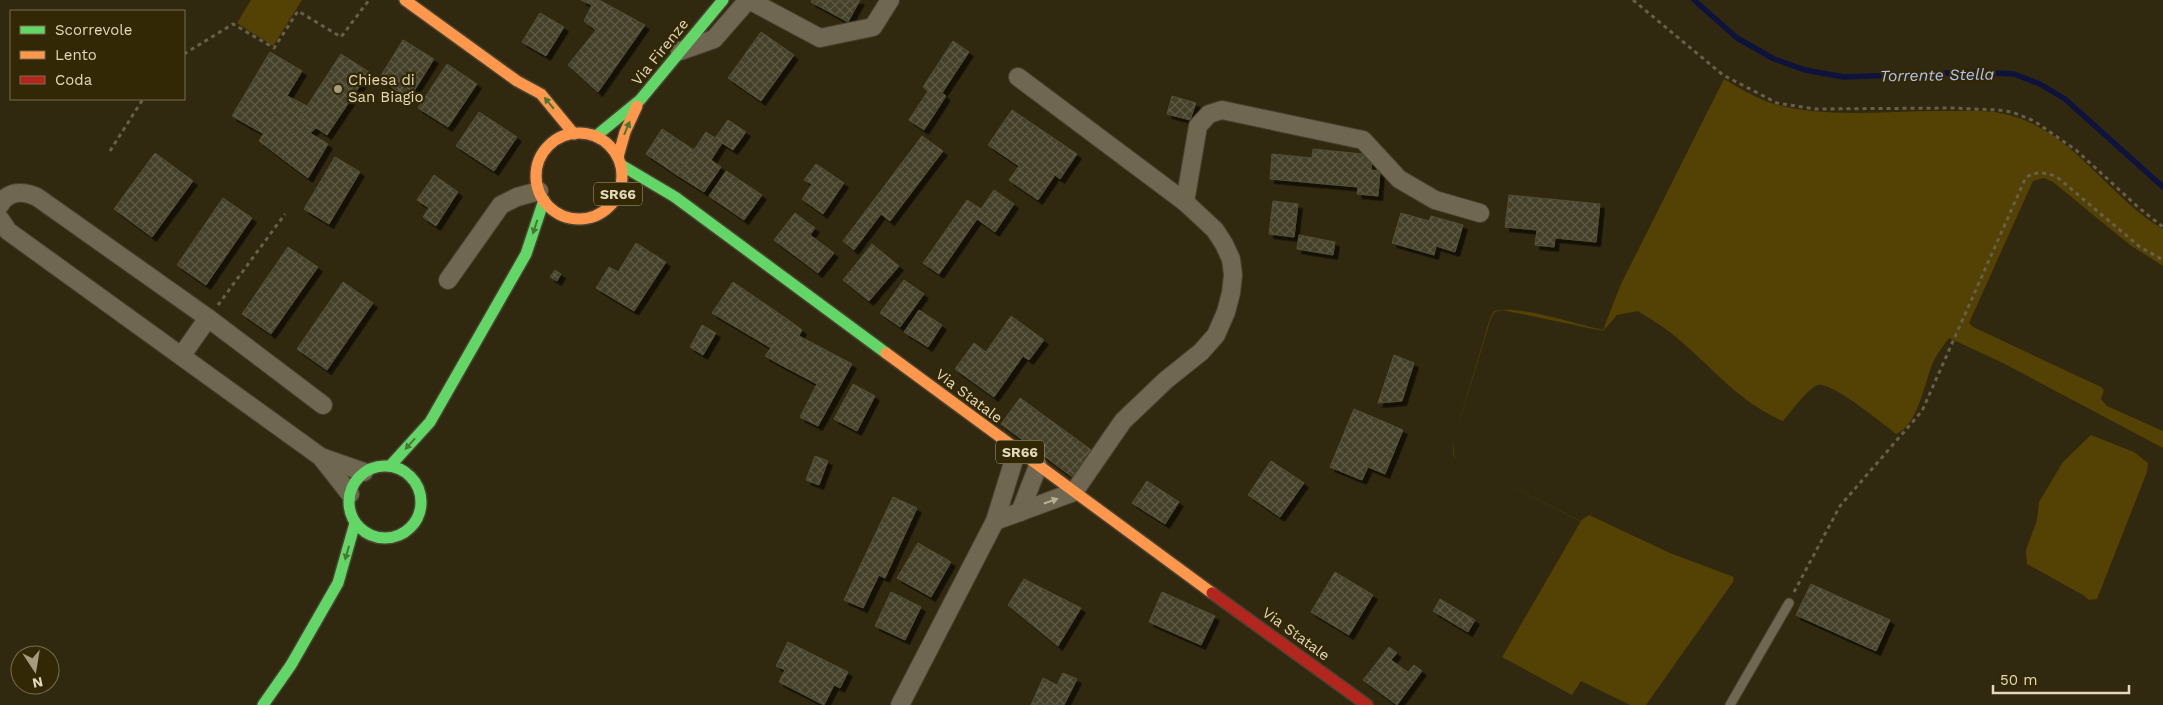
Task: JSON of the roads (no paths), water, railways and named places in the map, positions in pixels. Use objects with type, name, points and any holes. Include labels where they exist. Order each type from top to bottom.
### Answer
[{"type":"main road","points":[[405,0],[517,81],[541,94],[574,134]]},
{"type":"main road","name":"Via Firenze","points":[[640,100],[722,0]]},
{"type":"main road","points":[[517,81],[536,106]]},
{"type":"main road","points":[[570,218],[560,214],[541,196],[536,180],[540,158],[550,138],[574,134],[596,136],[640,100]]},
{"type":"main road","points":[[619,161],[625,132],[640,100]]},
{"type":"main road","name":"SR66","points":[[570,218],[594,217],[612,203],[620,191],[622,178],[619,161],[611,147],[596,136]]},
{"type":"main road","name":"Via Statale","points":[[619,161],[635,175],[675,197],[1038,466],[1367,705]]},
{"type":"main road","points":[[390,466],[430,422],[526,254],[541,196]]},
{"type":"main road","name":"SR66","points":[[652,196],[675,197]]},
{"type":"main road","name":"SR66","points":[[612,203],[632,198]]},
{"type":"main road","points":[[557,228],[570,218]]},
{"type":"main road","points":[[526,254],[544,238]]},
{"type":"main road","points":[[424,449],[430,422]]},
{"type":"main road","points":[[390,466],[403,470],[417,485],[421,496],[421,505],[416,522],[403,534],[386,538],[372,536],[355,523],[350,509],[350,494],[358,478],[364,472],[373,468],[390,466]]},
{"type":"main road","points":[[417,485],[420,467]]},
{"type":"main road","points":[[264,705],[338,583],[355,523]]},
{"type":"main road","points":[[372,550],[386,538]]},
{"type":"main road","points":[[338,583],[352,570]]},
{"type":"street","points":[[680,51],[714,40],[748,0],[820,38],[873,27],[890,0]]},
{"type":"street","points":[[995,521],[1074,492],[1123,421],[1166,380],[1201,352],[1216,335],[1226,312],[1233,275],[1231,259],[1215,230],[1185,202],[1018,77]]},
{"type":"street","points":[[1185,202],[1198,126],[1209,114],[1215,110],[1222,110],[1363,140],[1399,179],[1435,200],[1480,214]]},
{"type":"street","points":[[0,205],[5,198],[20,192],[37,197],[208,318],[323,406]]},
{"type":"street","points":[[448,280],[502,205],[517,197],[541,196]]},
{"type":"street","points":[[0,218],[8,231],[321,457],[350,494]]},
{"type":"street","points":[[182,355],[208,318]]},
{"type":"street","points":[[900,705],[995,521],[1018,450]]},
{"type":"street","points":[[321,457],[364,472]]},
{"type":"street","points":[[1020,512],[1038,466]]},
{"type":"lane","points":[[1730,705],[1789,603]]},
{"type":"waterway","name":"Torrente Stella","points":[[1694,0],[1737,38],[1774,59],[1805,70],[1844,77],[1977,72],[2014,74],[2040,84],[2065,99],[2163,187]]},
{"type":"place","name":"Chiesa di San Biagio","points":[[338,89]]}]
